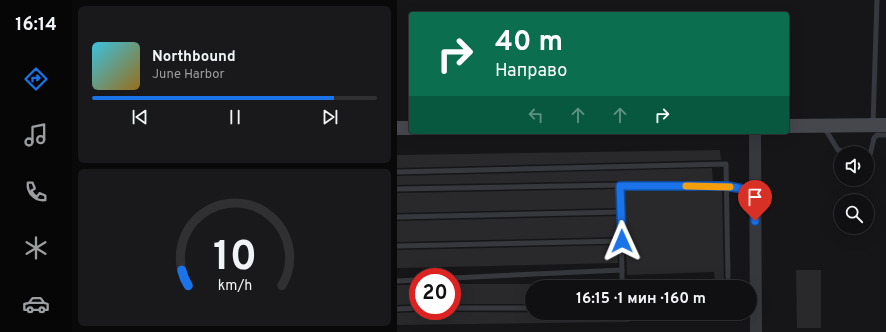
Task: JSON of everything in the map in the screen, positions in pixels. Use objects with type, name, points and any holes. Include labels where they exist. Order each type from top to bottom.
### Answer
[{"type":"main road","points":[[789,126],[879,125]]},
{"type":"main road","points":[[397,128],[409,128]]},
{"type":"street","points":[[755,134],[754,191],[756,332]]},
{"type":"lane","points":[[877,0],[879,125]]},
{"type":"lane","points":[[823,126],[836,146]]},
{"type":"lane","points":[[872,146],[874,138],[877,135],[886,135]]},
{"type":"lane","points":[[397,172],[726,164],[728,277]]},
{"type":"lane","points":[[620,186],[623,280]]},
{"type":"lane","points":[[397,189],[727,186],[754,191]]},
{"type":"lane","points":[[397,217],[621,212]]},
{"type":"lane","points":[[397,246],[622,241]]},
{"type":"lane","points":[[461,278],[622,270]]},
{"type":"lane","points":[[397,281],[409,280]]},
{"type":"lane","points":[[397,309],[409,308]]},
{"type":"lane","points":[[461,308],[525,308]]},
{"type":"building","points":[[720,150],[721,160],[397,168],[397,155]]},
{"type":"building","points":[[712,168],[713,182],[620,181],[397,185],[397,176]]},
{"type":"building","points":[[616,189],[617,208],[397,213],[397,193]]},
{"type":"building","points":[[624,189],[722,191],[724,280],[715,280],[714,272],[627,275]]},
{"type":"building","points":[[617,216],[617,237],[397,242],[397,221]]},
{"type":"building","points":[[617,245],[618,263],[397,268],[397,250]]},
{"type":"building","points":[[796,270],[821,270],[821,328],[797,328]]},
{"type":"building","points":[[461,284],[525,284],[525,304],[461,304]]},
{"type":"building","points":[[397,285],[409,285],[409,304],[397,305]]},
{"type":"building","points":[[409,312],[409,320],[461,320],[461,312],[525,312],[525,320],[629,320],[629,322],[397,325],[397,313]]},
{"type":"slow traffic","points":[[686,186],[730,187]]},
{"type":"route","points":[[622,241],[620,186],[727,186],[754,191],[755,221]]}]
